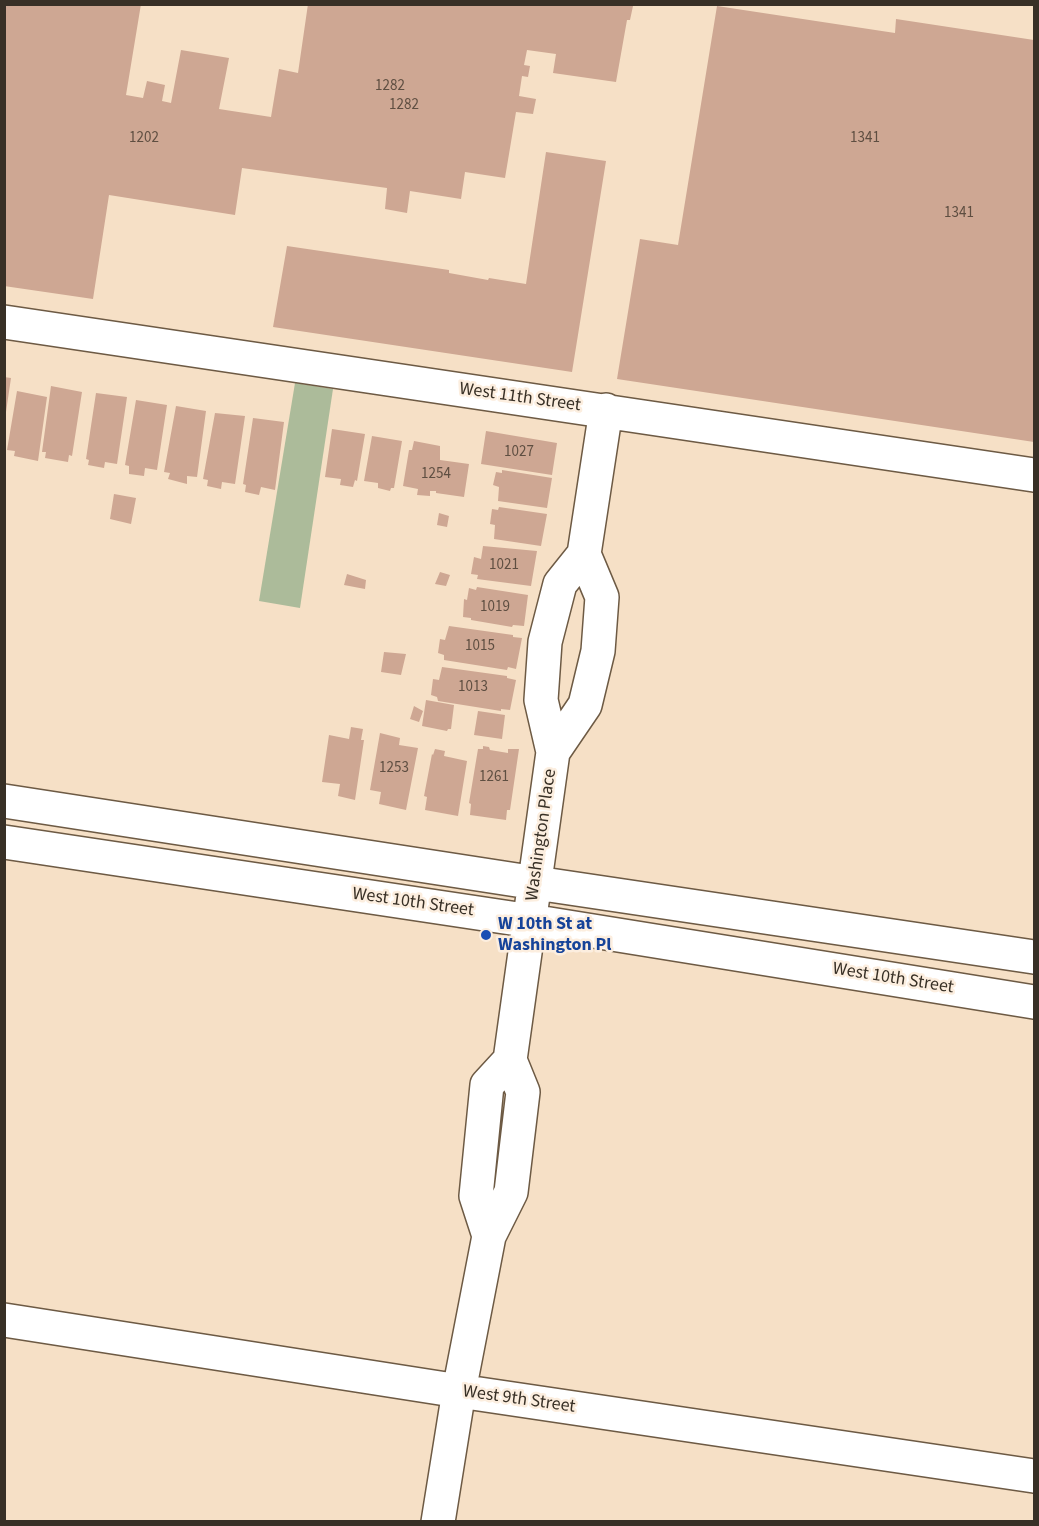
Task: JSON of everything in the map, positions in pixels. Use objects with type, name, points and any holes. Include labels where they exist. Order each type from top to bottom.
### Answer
[{"type":"street","name":"West 11th Street","points":[[4,322],[1035,475]]},
{"type":"street","name":"Washington Place","points":[[438,1521],[459,1391],[489,1236],[476,1196],[487,1085],[510,1060],[554,752],[541,700],[545,642],[560,584],[584,554],[606,410]]},
{"type":"street","name":"Washington Place","points":[[554,752],[585,705],[598,651],[602,597],[584,554]]},
{"type":"street","name":"West 10th Street","points":[[4,801],[1035,957]]},
{"type":"street","points":[[101,857],[106,817]]},
{"type":"street","name":"West 10th Street","points":[[4,842],[531,921],[1035,1002]]},
{"type":"street","points":[[956,990],[963,946]]},
{"type":"street","name":"West 9th Street","points":[[4,1320],[459,1391],[1035,1476]]},
{"type":"green space","points":[[295,383],[333,389],[300,608],[259,601]]},
{"type":"building","points":[[4,4],[141,4],[126,95],[143,98],[147,81],[165,85],[162,101],[171,103],[181,50],[229,58],[219,109],[271,117],[279,69],[298,73],[308,4],[628,4],[633,6],[630,20],[627,20],[616,82],[553,73],[556,54],[527,50],[524,65],[530,66],[528,77],[522,76],[519,96],[536,99],[533,114],[516,112],[505,178],[465,172],[461,199],[410,191],[407,213],[385,209],[387,188],[242,168],[235,215],[109,195],[93,299],[4,286]]},
{"type":"building","points":[[717,6],[895,33],[896,19],[1034,40],[1034,442],[617,379],[640,239],[678,245]]},
{"type":"building","points":[[546,152],[606,161],[572,372],[273,327],[287,246],[449,270],[449,273],[488,280],[489,278],[526,284]]},
{"type":"building","points":[[4,377],[11,378],[6,412],[4,412]]},
{"type":"building","points":[[51,386],[82,392],[72,456],[69,455],[68,462],[45,458],[46,452],[42,452]]},
{"type":"building","points":[[17,391],[47,397],[38,461],[14,456],[15,451],[7,450]]},
{"type":"building","points":[[96,393],[127,397],[117,464],[105,462],[104,468],[88,465],[89,460],[86,459]]},
{"type":"building","points":[[136,400],[167,405],[157,470],[145,468],[144,476],[129,474],[129,466],[125,465]]},
{"type":"building","points":[[176,406],[206,411],[197,477],[187,476],[187,484],[168,479],[170,473],[164,472]]},
{"type":"building","points":[[215,413],[245,416],[235,484],[222,482],[221,489],[207,486],[208,480],[203,479]]},
{"type":"building","points":[[253,418],[284,422],[275,490],[261,487],[259,495],[245,492],[246,485],[243,484]]},
{"type":"building","points":[[332,429],[365,434],[357,481],[355,480],[353,487],[340,485],[341,479],[325,477]]},
{"type":"building","points":[[486,431],[557,443],[552,475],[481,464]]},
{"type":"building","points":[[372,436],[402,441],[394,488],[390,491],[378,488],[378,483],[364,481]]},
{"type":"building","points":[[414,441],[440,446],[440,460],[469,464],[464,497],[436,493],[436,491],[430,491],[430,496],[417,495],[418,489],[403,486],[409,450],[412,450]]},
{"type":"building","points":[[502,470],[552,478],[547,508],[498,501],[499,487],[493,485],[496,472],[502,473]]},
{"type":"building","points":[[114,494],[136,498],[131,524],[110,519]]},
{"type":"building","points":[[499,507],[547,514],[541,546],[494,539],[495,525],[490,524],[492,509],[498,510]]},
{"type":"building","points":[[439,513],[449,516],[447,527],[437,525]]},
{"type":"building","points":[[483,546],[537,551],[531,586],[477,579],[478,575],[471,574],[474,557],[481,559]]},
{"type":"building","points":[[440,572],[450,575],[446,586],[435,584]]},
{"type":"building","points":[[347,574],[366,580],[365,589],[344,585]]},
{"type":"building","points":[[477,587],[528,595],[524,626],[513,625],[512,627],[463,617],[464,599],[467,600],[469,588],[476,590]]},
{"type":"building","points":[[449,626],[522,638],[516,669],[508,667],[507,670],[444,660],[444,655],[438,653],[440,639],[445,640]]},
{"type":"building","points":[[384,652],[406,654],[401,675],[381,672]]},
{"type":"building","points":[[442,667],[507,676],[507,678],[516,680],[510,710],[501,709],[501,711],[438,701],[437,697],[431,695],[433,679],[439,680]]},
{"type":"building","points":[[426,700],[454,705],[451,729],[447,731],[422,726]]},
{"type":"building","points":[[414,706],[423,711],[419,722],[410,719]]},
{"type":"building","points":[[478,711],[505,715],[502,739],[474,735]]},
{"type":"building","points":[[351,727],[363,729],[361,740],[364,740],[355,800],[338,796],[340,784],[322,782],[329,735],[349,739]]},
{"type":"building","points":[[380,733],[400,738],[399,745],[418,748],[406,810],[379,804],[381,792],[370,790]]},
{"type":"building","points":[[483,746],[489,747],[490,750],[508,753],[508,749],[519,749],[510,810],[507,810],[506,820],[470,815],[471,804],[469,803],[478,749],[483,749]]},
{"type":"building","points":[[435,749],[445,751],[444,756],[467,761],[458,816],[425,810],[427,797],[424,796]]},
{"type":"place","name":"W 10th St at Washington Pl","points":[[486,935]]}]
